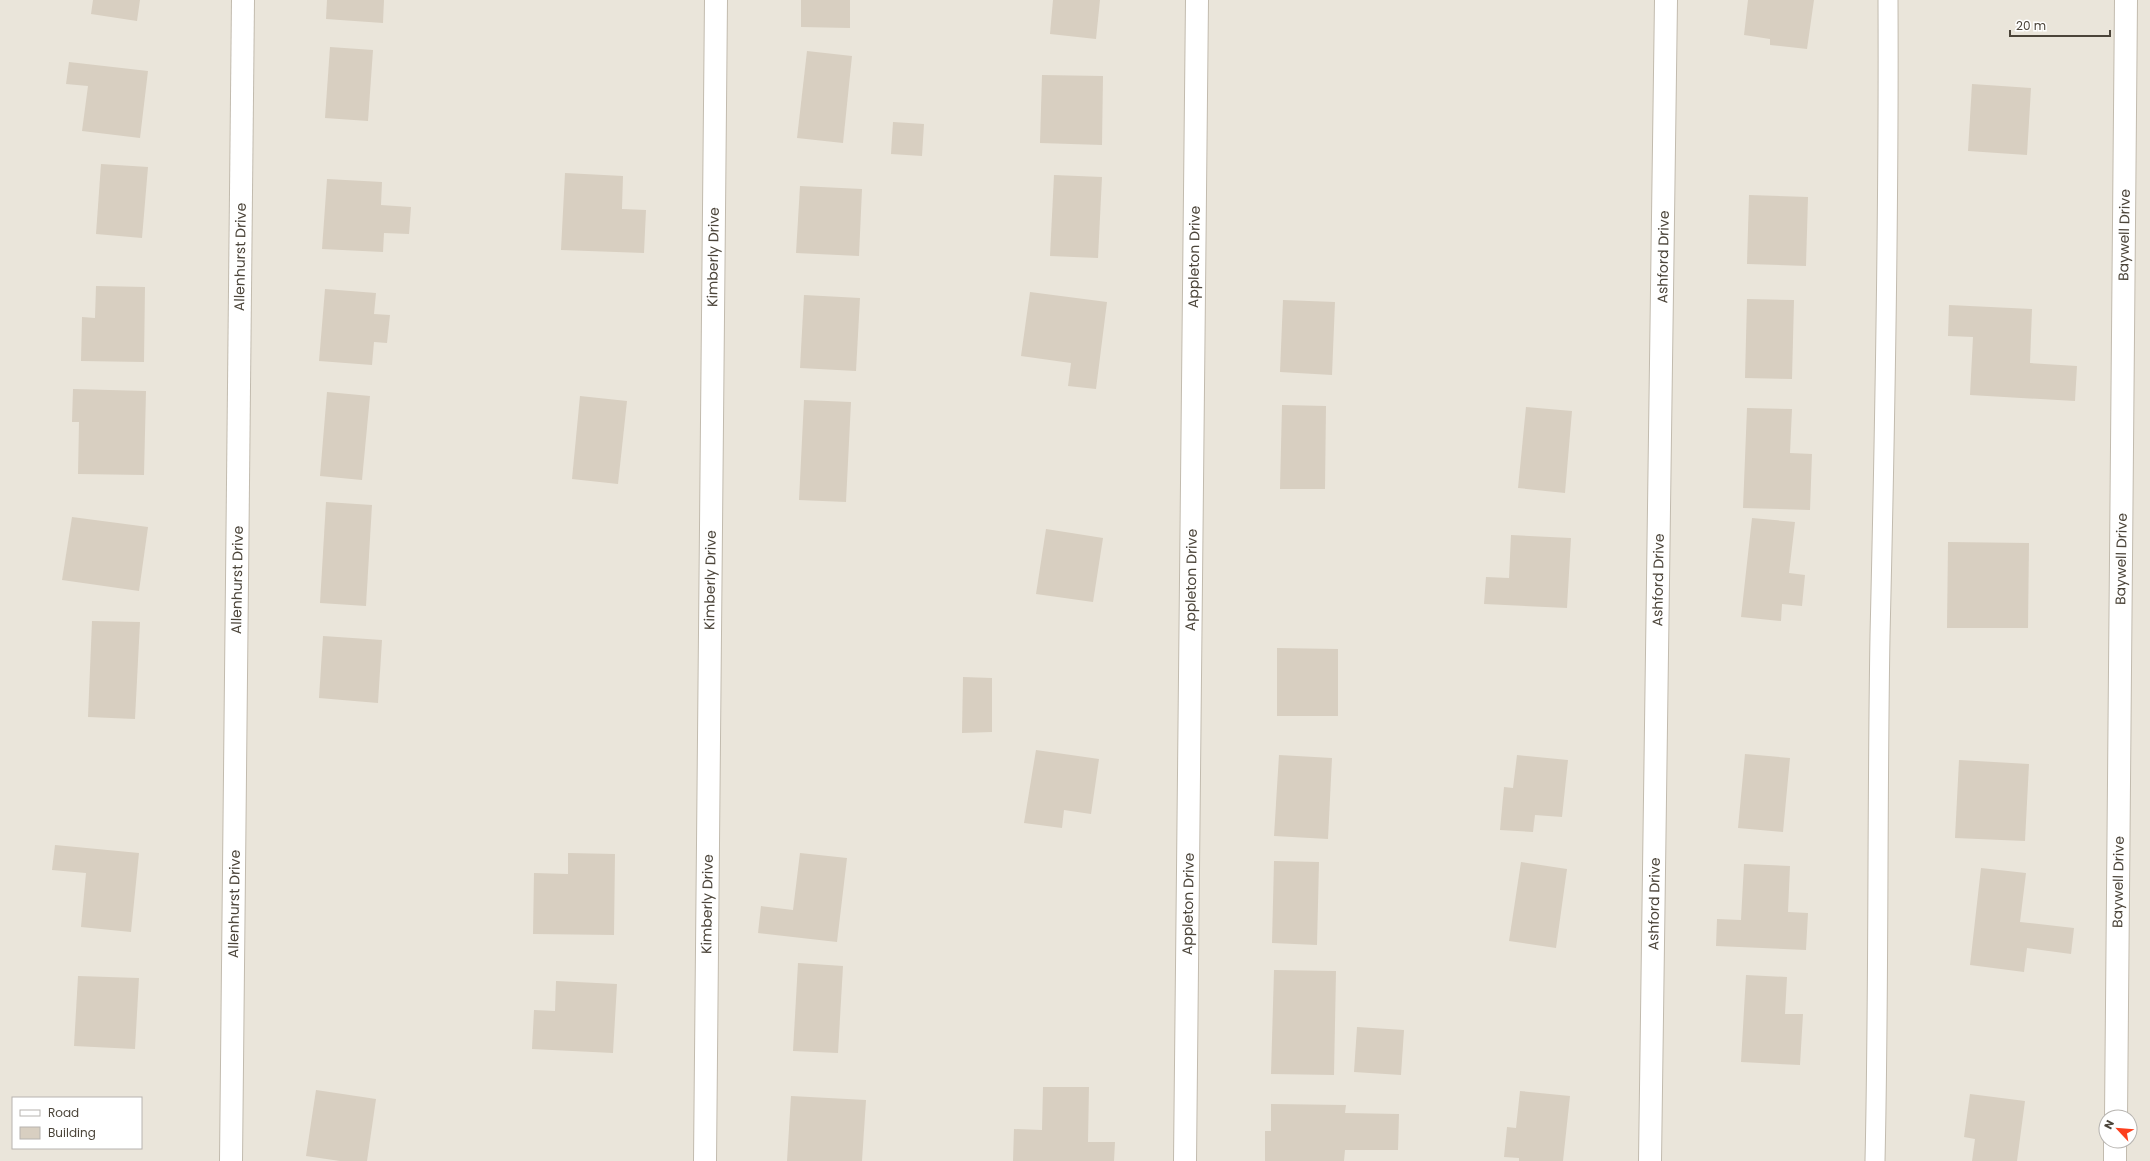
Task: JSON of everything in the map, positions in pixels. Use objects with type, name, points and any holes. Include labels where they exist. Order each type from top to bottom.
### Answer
[{"type":"street","name":"Allenhurst Drive","points":[[231,1161],[242,0]]},
{"type":"street","name":"Kimberly Drive","points":[[705,1161],[716,0]]},
{"type":"street","name":"Appleton Drive","points":[[1185,1161],[1197,0]]},
{"type":"street","name":"Ashford Drive","points":[[1650,1161],[1666,0]]},
{"type":"street","name":"Baywell Drive","points":[[2116,1109],[2126,0]]},
{"type":"street","points":[[2115,1161],[2116,1149]]},
{"type":"lane","points":[[1875,1161],[1878,1001],[1880,636],[1889,118],[1888,0]]},
{"type":"shaded area","points":[[0,0],[2150,0],[2150,1161],[0,1161]]},
{"type":"building","points":[[93,0],[140,0],[137,21],[91,14]]},
{"type":"building","points":[[327,0],[384,0],[383,23],[326,19]]},
{"type":"building","points":[[801,0],[850,0],[850,28],[801,27]]},
{"type":"building","points":[[1053,0],[1100,0],[1096,39],[1050,34]]},
{"type":"building","points":[[1748,0],[1814,0],[1807,49],[1770,45],[1770,39],[1744,35]]},
{"type":"building","points":[[330,47],[373,50],[368,121],[325,118]]},
{"type":"building","points":[[807,51],[852,56],[843,143],[797,138]]},
{"type":"building","points":[[69,62],[148,71],[140,138],[82,131],[88,86],[66,84]]},
{"type":"building","points":[[1042,75],[1103,76],[1102,145],[1040,143]]},
{"type":"building","points":[[1972,84],[2031,88],[2027,155],[1968,151]]},
{"type":"building","points":[[893,122],[924,124],[922,156],[891,154]]},
{"type":"building","points":[[101,164],[148,167],[142,238],[96,234]]},
{"type":"building","points":[[565,173],[623,176],[622,209],[646,210],[644,253],[561,250]]},
{"type":"building","points":[[1054,175],[1102,177],[1098,258],[1050,256]]},
{"type":"building","points":[[327,179],[382,182],[381,205],[411,207],[409,234],[384,233],[383,252],[322,249]]},
{"type":"building","points":[[800,186],[862,189],[859,256],[796,253]]},
{"type":"building","points":[[1749,195],[1808,197],[1806,266],[1747,264]]},
{"type":"building","points":[[96,286],[145,287],[144,362],[81,361],[82,317],[95,318]]},
{"type":"building","points":[[325,289],[376,293],[374,314],[390,315],[387,343],[374,342],[372,365],[319,361]]},
{"type":"building","points":[[1030,292],[1107,302],[1096,389],[1068,386],[1071,363],[1021,356]]},
{"type":"building","points":[[804,295],[860,298],[856,371],[800,368]]},
{"type":"building","points":[[1747,299],[1794,300],[1792,379],[1745,378]]},
{"type":"building","points":[[1283,300],[1335,302],[1332,375],[1280,372]]},
{"type":"building","points":[[1949,305],[2032,309],[2030,363],[2077,366],[2075,401],[1970,395],[1973,337],[1948,336]]},
{"type":"building","points":[[73,389],[146,391],[144,475],[78,474],[79,422],[72,422]]},
{"type":"building","points":[[327,392],[370,396],[362,480],[320,476]]},
{"type":"building","points":[[580,396],[627,401],[618,484],[572,479]]},
{"type":"building","points":[[804,400],[851,402],[846,502],[799,500]]},
{"type":"building","points":[[1282,405],[1326,406],[1325,489],[1280,489]]},
{"type":"building","points":[[1526,407],[1572,411],[1565,493],[1518,488]]},
{"type":"building","points":[[1747,408],[1792,409],[1790,453],[1812,454],[1810,510],[1743,508]]},
{"type":"building","points":[[326,502],[372,505],[366,606],[320,603]]},
{"type":"building","points":[[72,517],[148,527],[139,591],[62,580]]},
{"type":"building","points":[[1752,518],[1795,522],[1789,573],[1805,575],[1802,606],[1782,604],[1781,621],[1741,617]]},
{"type":"building","points":[[1046,529],[1103,538],[1093,602],[1036,594]]},
{"type":"building","points":[[1511,535],[1571,538],[1567,608],[1484,604],[1486,577],[1509,578]]},
{"type":"building","points":[[1948,542],[2029,543],[2028,628],[1947,628]]},
{"type":"building","points":[[92,621],[140,622],[135,719],[88,717]]},
{"type":"building","points":[[323,636],[382,640],[378,703],[319,698]]},
{"type":"building","points":[[1277,648],[1338,649],[1338,716],[1277,716]]},
{"type":"building","points":[[963,677],[992,678],[992,732],[962,733]]},
{"type":"building","points":[[1036,750],[1099,759],[1091,814],[1064,810],[1062,828],[1024,823]]},
{"type":"building","points":[[1745,754],[1790,758],[1783,832],[1738,828]]},
{"type":"building","points":[[1279,755],[1332,758],[1328,839],[1274,836]]},
{"type":"building","points":[[1517,755],[1568,760],[1562,817],[1535,815],[1533,832],[1500,830],[1504,787],[1513,788]]},
{"type":"building","points":[[1959,760],[2029,764],[2025,841],[1955,838]]},
{"type":"building","points":[[55,845],[139,853],[131,932],[81,927],[86,873],[52,870]]},
{"type":"building","points":[[568,853],[615,854],[614,935],[533,934],[534,873],[568,874]]},
{"type":"building","points":[[800,853],[847,858],[837,942],[758,933],[761,906],[793,910]]},
{"type":"building","points":[[1274,861],[1319,862],[1317,945],[1272,943]]},
{"type":"building","points":[[1521,862],[1567,869],[1556,948],[1509,941]]},
{"type":"building","points":[[1744,864],[1790,866],[1788,912],[1808,913],[1806,950],[1716,946],[1717,919],[1741,920]]},
{"type":"building","points":[[1981,868],[2026,873],[2020,922],[2074,928],[2071,954],[2027,948],[2024,972],[1970,965]]},
{"type":"building","points":[[798,963],[843,966],[838,1053],[793,1051]]},
{"type":"building","points":[[1274,970],[1336,971],[1334,1075],[1271,1074]]},
{"type":"building","points":[[1746,975],[1787,977],[1785,1014],[1803,1014],[1800,1065],[1741,1062]]},
{"type":"building","points":[[78,976],[139,978],[135,1049],[74,1046]]},
{"type":"building","points":[[556,981],[617,984],[613,1053],[532,1049],[534,1010],[555,1011]]},
{"type":"building","points":[[1357,1027],[1404,1030],[1401,1075],[1354,1072]]},
{"type":"building","points":[[1043,1087],[1089,1087],[1088,1142],[1115,1142],[1114,1161],[1013,1161],[1014,1129],[1042,1130]]},
{"type":"building","points":[[316,1090],[376,1099],[367,1161],[340,1161],[306,1156]]},
{"type":"building","points":[[1520,1091],[1570,1096],[1563,1161],[1519,1161],[1519,1158],[1504,1157],[1507,1127],[1516,1128]]},
{"type":"building","points":[[1970,1094],[2025,1101],[2017,1161],[1972,1161],[1975,1139],[1964,1137]]},
{"type":"building","points":[[791,1096],[866,1100],[862,1161],[787,1161]]},
{"type":"building","points":[[1271,1104],[1346,1105],[1345,1113],[1399,1114],[1398,1150],[1345,1150],[1344,1161],[1265,1161],[1265,1131],[1271,1131]]}]
